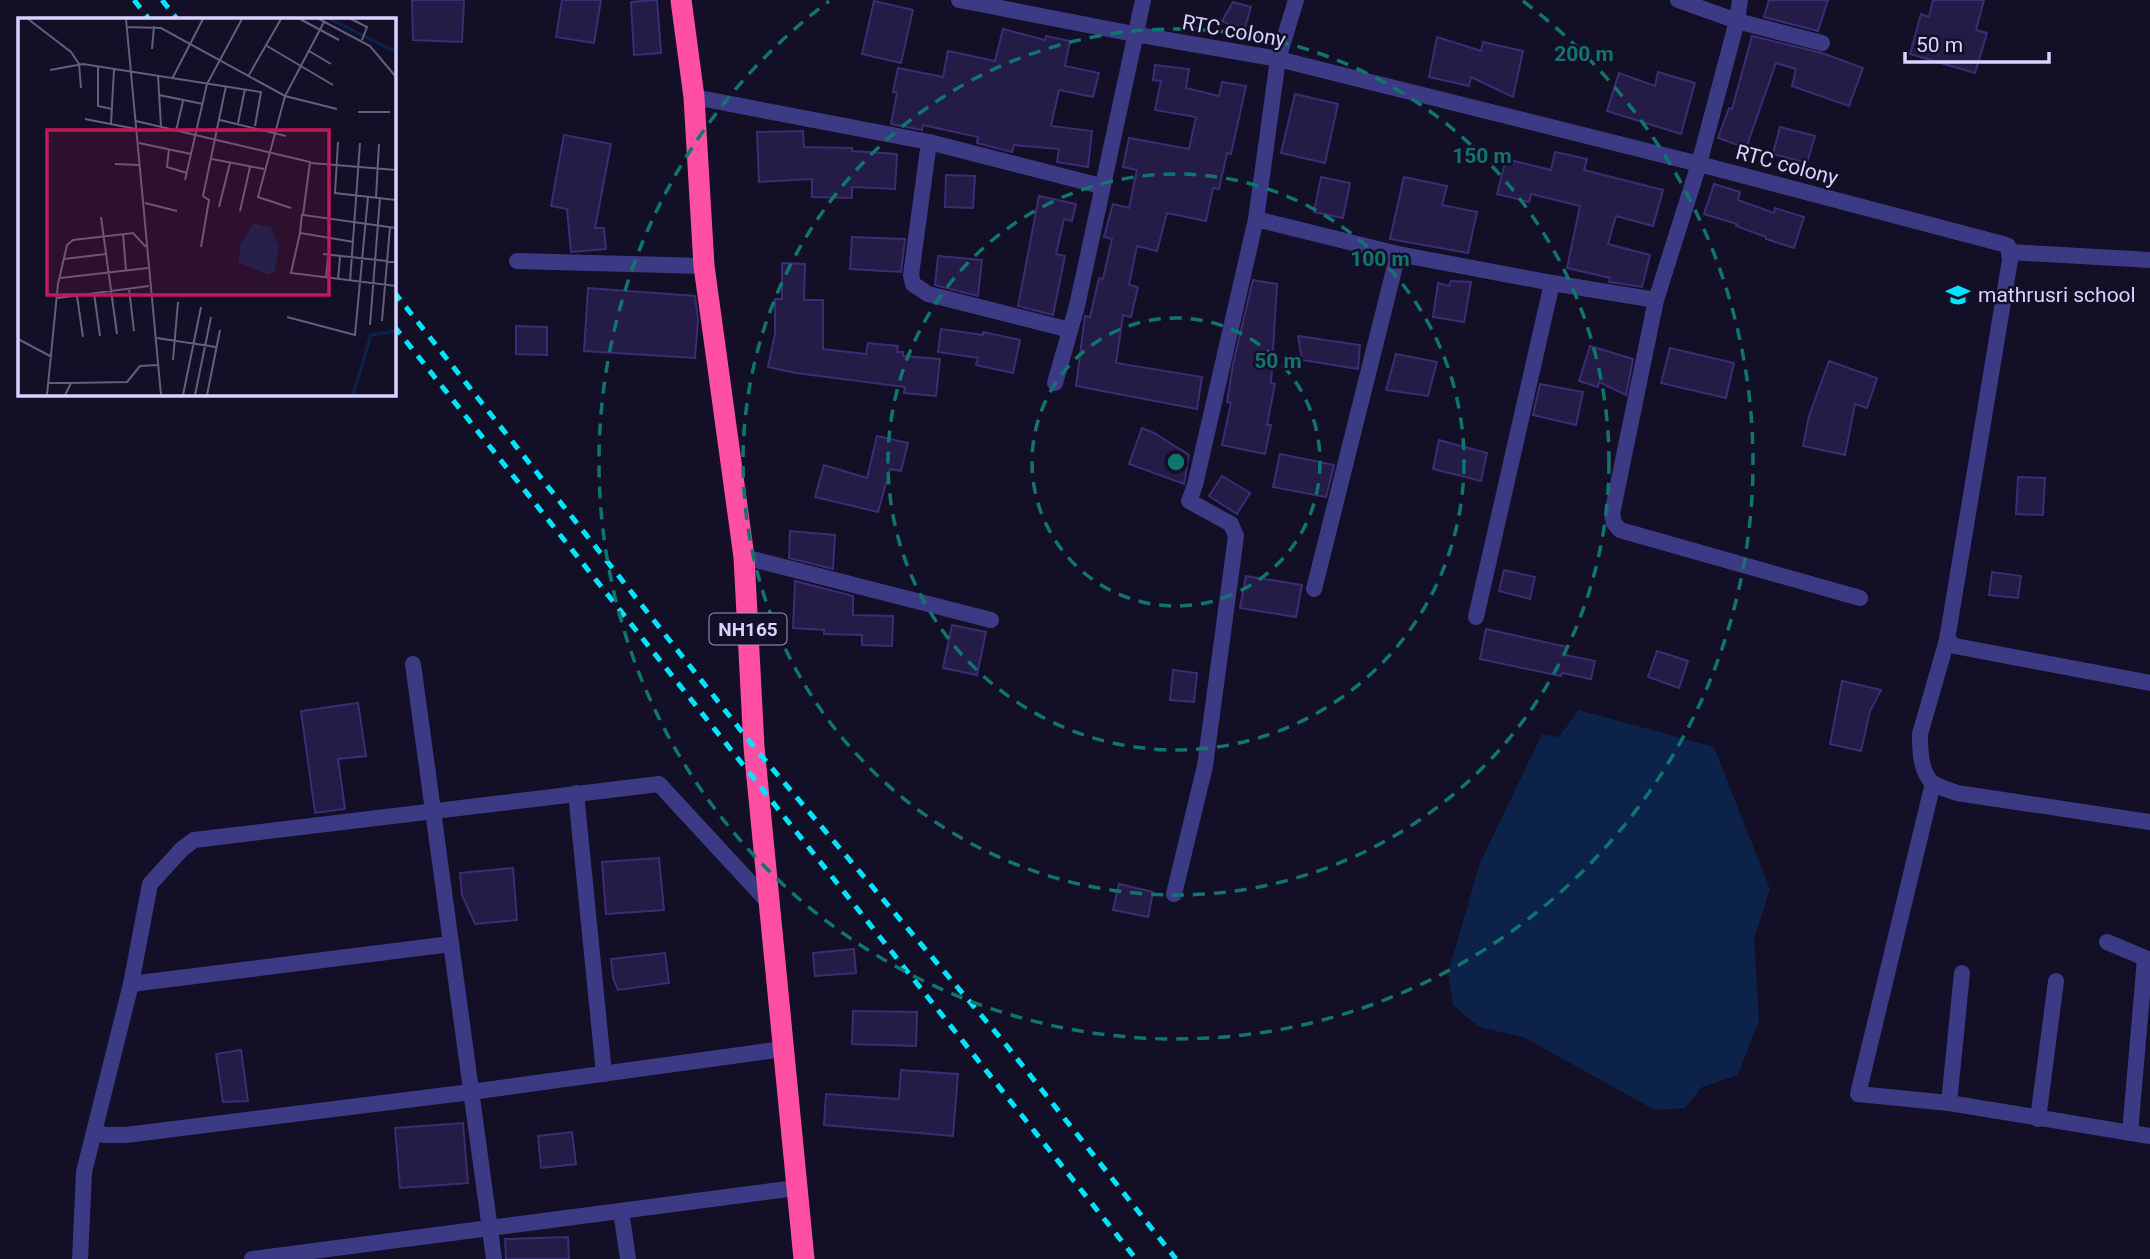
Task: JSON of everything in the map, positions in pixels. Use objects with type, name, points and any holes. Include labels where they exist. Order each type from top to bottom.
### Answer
[{"type":"highway","name":"NH165","points":[[681,0],[694,97],[704,266],[744,557],[754,747],[804,1259]]},
{"type":"street","name":"RTC colony","points":[[959,0],[1278,59],[1699,164],[2003,244],[2008,246],[2010,252]]},
{"type":"street","points":[[1055,383],[1077,306],[1143,0]]},
{"type":"street","points":[[1174,894],[1205,766],[1236,536],[1231,524],[1189,501],[1195,485],[1256,219],[1278,59],[1296,0]]},
{"type":"street","points":[[1678,0],[1737,21],[1822,43]]},
{"type":"street","points":[[1740,0],[1737,21],[1699,164],[1656,300],[1612,514],[1614,523],[1620,530],[1860,598]]},
{"type":"street","points":[[694,97],[929,142],[1101,186]]},
{"type":"street","points":[[929,142],[911,275],[914,284],[928,294],[1070,330]]},
{"type":"street","points":[[1256,219],[1398,254],[1552,284],[1656,300]]},
{"type":"street","points":[[2150,260],[2010,252],[1947,640],[1920,734],[1924,771],[1933,783],[1956,793],[2150,822]]},
{"type":"street","points":[[1314,589],[1398,254]]},
{"type":"street","points":[[517,261],[704,266]]},
{"type":"street","points":[[1476,617],[1552,284]]},
{"type":"street","points":[[744,557],[991,620]]},
{"type":"street","points":[[1947,640],[1955,646],[2150,683]]},
{"type":"street","points":[[413,664],[494,1259]]},
{"type":"street","points":[[1933,783],[1858,1094],[1949,1103],[2150,1136]]},
{"type":"street","points":[[80,1259],[85,1172],[131,984],[150,884],[190,842],[200,838],[659,784],[769,903]]},
{"type":"street","points":[[576,793],[604,1074]]},
{"type":"street","points":[[2107,942],[2147,960],[2130,1133]]},
{"type":"street","points":[[131,984],[451,944]]},
{"type":"street","points":[[1949,1103],[1962,973]]},
{"type":"street","points":[[2038,1119],[2056,981]]},
{"type":"street","points":[[96,1131],[104,1135],[126,1135],[471,1092],[783,1049]]},
{"type":"street","points":[[251,1259],[359,1252],[490,1228],[796,1188]]},
{"type":"street","points":[[621,1211],[628,1259]]},
{"type":"water","points":[[1579,710],[1714,747],[1770,889],[1754,939],[1759,1020],[1738,1075],[1702,1087],[1685,1108],[1655,1110],[1523,1037],[1479,1027],[1453,1005],[1448,973],[1480,863],[1542,734],[1559,737]]},
{"type":"building","points":[[412,0],[464,0],[462,42],[413,40]]},
{"type":"building","points":[[562,0],[601,0],[594,43],[556,37]]},
{"type":"building","points":[[657,0],[661,53],[634,55],[631,2]]},
{"type":"building","points":[[1769,0],[1828,0],[1818,31],[1764,17]]},
{"type":"building","points":[[1933,0],[1984,0],[1976,30],[1987,33],[1975,73],[1910,54],[1921,14],[1929,17]]},
{"type":"building","points":[[874,1],[913,10],[901,63],[862,54]]},
{"type":"building","points":[[1233,2],[1251,7],[1244,31],[1222,21]]},
{"type":"building","points":[[1003,29],[1045,40],[1046,36],[1070,41],[1065,66],[1099,73],[1093,97],[1059,90],[1051,126],[1092,131],[1088,167],[1057,162],[1059,149],[1014,145],[1012,152],[977,143],[978,137],[923,125],[922,130],[891,124],[897,93],[893,92],[898,68],[943,77],[948,51],[995,61]]},
{"type":"building","points":[[1752,36],[1822,53],[1863,68],[1849,106],[1792,86],[1796,69],[1776,63],[1746,148],[1718,138],[1729,108],[1732,109]]},
{"type":"building","points":[[1437,37],[1481,51],[1483,42],[1523,51],[1513,97],[1471,77],[1469,86],[1429,77]]},
{"type":"building","points":[[1155,65],[1189,69],[1186,88],[1219,96],[1222,82],[1246,86],[1231,154],[1227,153],[1219,189],[1213,188],[1206,221],[1167,213],[1157,251],[1137,246],[1129,285],[1138,287],[1131,317],[1123,315],[1116,363],[1202,377],[1197,409],[1076,386],[1085,316],[1090,317],[1099,278],[1103,279],[1112,239],[1104,237],[1113,204],[1129,208],[1137,170],[1123,167],[1129,138],[1189,149],[1196,117],[1155,110],[1161,81],[1153,80]]},
{"type":"building","points":[[1658,72],[1695,83],[1681,134],[1607,111],[1619,73],[1655,86]]},
{"type":"building","points":[[1295,94],[1338,104],[1325,163],[1281,153]]},
{"type":"building","points":[[1780,127],[1815,136],[1807,163],[1773,154]]},
{"type":"building","points":[[803,131],[804,147],[852,148],[852,151],[897,154],[895,189],[852,187],[852,198],[812,197],[812,179],[759,182],[757,132]]},
{"type":"building","points":[[564,135],[611,144],[595,228],[604,228],[606,249],[571,252],[567,209],[551,206]]},
{"type":"building","points":[[1555,152],[1587,159],[1584,170],[1663,190],[1653,226],[1616,216],[1608,244],[1650,255],[1642,287],[1609,282],[1610,278],[1567,268],[1580,206],[1531,194],[1529,202],[1497,194],[1506,159],[1551,170]]},
{"type":"building","points":[[946,175],[975,176],[973,208],[945,207]]},
{"type":"building","points":[[1321,177],[1350,183],[1343,218],[1314,212]]},
{"type":"building","points":[[1404,177],[1447,186],[1442,205],[1477,212],[1468,253],[1390,239]]},
{"type":"building","points":[[1714,184],[1740,192],[1738,200],[1774,213],[1775,208],[1804,217],[1794,248],[1766,239],[1736,226],[1737,224],[1704,214]]},
{"type":"building","points":[[1039,196],[1076,204],[1072,221],[1064,219],[1056,254],[1065,256],[1053,315],[1018,306]]},
{"type":"building","points":[[852,237],[905,239],[901,272],[850,269]]},
{"type":"building","points":[[938,256],[982,260],[978,296],[935,285]]},
{"type":"building","points":[[782,263],[805,264],[804,300],[823,300],[823,349],[866,354],[868,343],[898,346],[897,352],[903,352],[903,356],[940,359],[936,396],[904,393],[905,387],[768,367],[775,334],[775,299],[782,299]]},
{"type":"building","points":[[1253,280],[1277,284],[1271,383],[1275,384],[1267,425],[1271,425],[1265,454],[1222,445],[1231,403],[1227,402],[1233,364]]},
{"type":"building","points":[[1451,281],[1471,282],[1464,322],[1433,317],[1438,283],[1449,286]]},
{"type":"building","points":[[588,288],[695,296],[698,320],[695,358],[584,351]]},
{"type":"building","points":[[516,326],[547,327],[547,355],[516,354]]},
{"type":"building","points":[[941,329],[983,335],[983,332],[1020,340],[1013,373],[976,365],[978,358],[938,352]]},
{"type":"building","points":[[1298,336],[1360,345],[1358,369],[1302,360]]},
{"type":"building","points":[[1590,346],[1633,359],[1626,395],[1599,382],[1598,387],[1579,381]]},
{"type":"building","points":[[1670,348],[1734,363],[1726,398],[1661,383]]},
{"type":"building","points":[[1396,354],[1437,362],[1428,396],[1386,390]]},
{"type":"building","points":[[1829,361],[1877,378],[1867,408],[1855,404],[1845,455],[1803,446],[1809,416]]},
{"type":"building","points":[[1540,384],[1583,392],[1576,425],[1533,415]]},
{"type":"building","points":[[1142,428],[1189,455],[1184,484],[1129,464]]},
{"type":"building","points":[[877,436],[908,443],[901,471],[890,469],[878,512],[815,497],[824,465],[867,478]]},
{"type":"building","points":[[1439,440],[1487,453],[1481,481],[1433,469]]},
{"type":"building","points":[[1280,454],[1334,465],[1326,497],[1273,487]]},
{"type":"building","points":[[1222,476],[1250,493],[1237,514],[1209,496]]},
{"type":"building","points":[[2018,477],[2045,478],[2043,515],[2016,514]]},
{"type":"building","points":[[790,531],[835,535],[833,569],[789,558]]},
{"type":"building","points":[[1504,570],[1535,577],[1530,599],[1499,591]]},
{"type":"building","points":[[1992,572],[2021,576],[2018,598],[1989,595]]},
{"type":"building","points":[[1246,576],[1302,585],[1296,617],[1240,608]]},
{"type":"building","points":[[795,581],[853,596],[853,615],[893,616],[892,646],[862,645],[862,635],[824,634],[824,630],[793,628]]},
{"type":"building","points":[[952,625],[986,632],[977,675],[943,668]]},
{"type":"building","points":[[1486,629],[1567,647],[1565,655],[1595,661],[1591,679],[1562,673],[1561,676],[1480,659]]},
{"type":"building","points":[[1657,651],[1688,661],[1679,688],[1648,677]]},
{"type":"building","points":[[1173,670],[1197,673],[1194,702],[1170,700]]},
{"type":"building","points":[[1842,681],[1881,690],[1870,711],[1861,751],[1830,744]]},
{"type":"building","points":[[358,703],[366,756],[338,759],[345,809],[315,813],[301,711]]},
{"type":"building","points":[[659,858],[664,910],[606,914],[602,862]]},
{"type":"building","points":[[513,868],[517,920],[475,924],[462,895],[460,873]]},
{"type":"building","points":[[1119,884],[1153,892],[1148,917],[1113,910]]},
{"type":"building","points":[[854,949],[856,973],[815,976],[813,953]]},
{"type":"building","points":[[665,953],[669,983],[618,990],[613,978],[611,959]]},
{"type":"building","points":[[853,1011],[917,1012],[916,1046],[852,1044]]},
{"type":"building","points":[[241,1050],[248,1101],[223,1102],[216,1054]]},
{"type":"building","points":[[901,1070],[958,1074],[953,1136],[824,1125],[826,1094],[899,1099]]},
{"type":"building","points":[[463,1123],[468,1183],[400,1188],[395,1128]]},
{"type":"building","points":[[572,1132],[576,1164],[541,1168],[538,1136]]},
{"type":"building","points":[[568,1237],[569,1259],[506,1259],[505,1239]]},
{"type":"railway","points":[[134,0],[148,18]]},
{"type":"railway","points":[[162,0],[176,18]]},
{"type":"railway","points":[[396,295],[754,747],[1003,1041],[1176,1259]]},
{"type":"railway","points":[[396,329],[1136,1259]]},
{"type":"place","name":"mathrusri school","points":[[1958,295]]}]
